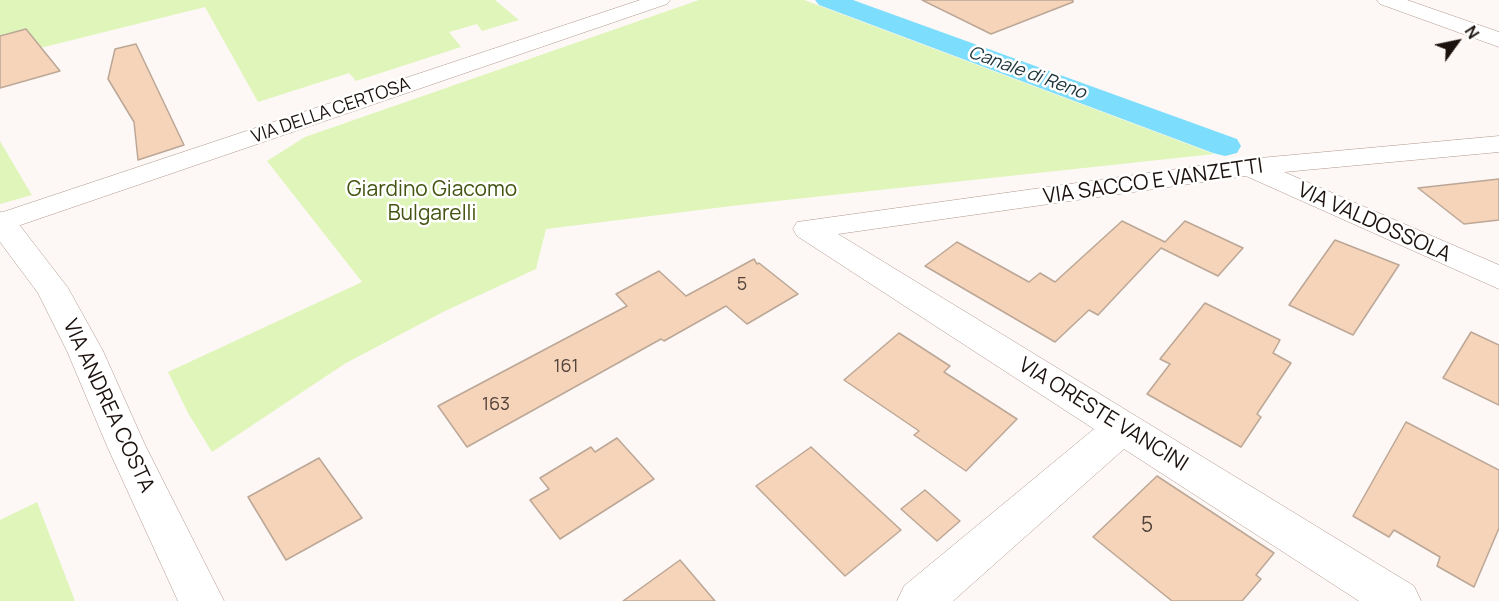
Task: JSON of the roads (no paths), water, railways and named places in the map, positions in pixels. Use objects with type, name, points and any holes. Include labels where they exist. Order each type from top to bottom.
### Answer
[{"type":"street","name":"VIA DELLA CERTOSA","points":[[0,222],[660,0]]},
{"type":"street","points":[[1387,0],[1499,40]]},
{"type":"street","name":"VIA SACCO E VANZETTI","points":[[808,229],[1249,167],[1499,144]]},
{"type":"street","name":"VIA VALDOSSOLA","points":[[1249,167],[1499,278]]},
{"type":"street","name":"VIA ANDREA COSTA","points":[[0,222],[52,288],[85,351],[126,446],[201,601]]},
{"type":"street","name":"VIA ORESTE VANCINI","points":[[808,229],[1398,601]]},
{"type":"street","points":[[920,601],[1122,428]]},
{"type":"waterway","name":"Canale di Reno","points":[[828,0],[956,45],[1225,146]]},
{"type":"park label","name":"Giardino Giacomo Bulgarelli","points":[[432,202]]}]
